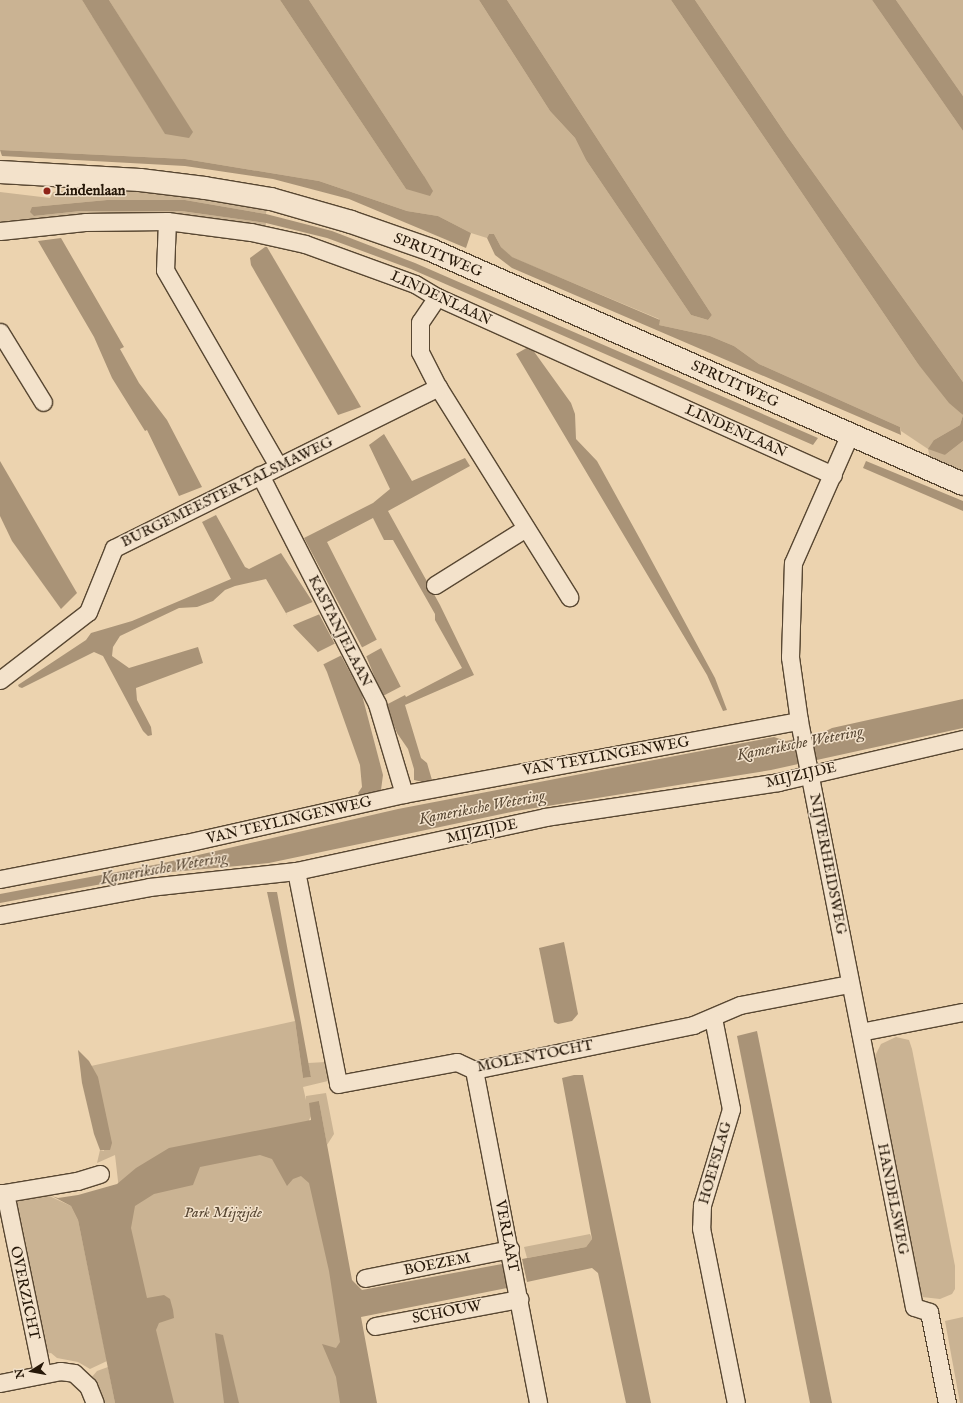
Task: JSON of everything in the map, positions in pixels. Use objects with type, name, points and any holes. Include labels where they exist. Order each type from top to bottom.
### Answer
[{"type":"main road","name":"SPRUITWEG","points":[[0,172],[140,180],[205,188],[271,199],[351,222],[431,250],[850,434]]},
{"type":"main road","points":[[850,434],[963,484]]},
{"type":"street","points":[[167,221],[165,270],[278,466]]},
{"type":"street","name":"LINDENLAAN","points":[[0,231],[85,222],[167,221],[251,232],[305,244],[415,284],[436,297],[833,475]]},
{"type":"street","points":[[436,297],[420,322],[420,352],[438,387],[569,597]]},
{"type":"street","points":[[0,332],[43,402]]},
{"type":"street","name":"BURGEMEESTER TALSMAWEG","points":[[1,675],[88,612],[114,548],[438,387]]},
{"type":"street","points":[[800,728],[790,657],[793,563],[850,434]]},
{"type":"street","name":"KASTANJELAAN","points":[[260,475],[377,704],[404,794]]},
{"type":"street","points":[[435,585],[526,528]]},
{"type":"street","name":"NIJVERHEIDSWEG","points":[[800,728],[850,971],[850,984]]},
{"type":"street","name":"VAN TEYLINGENWEG","points":[[0,879],[186,843],[404,794],[800,728]]},
{"type":"street","name":"MIJZIJDE","points":[[0,915],[149,887],[296,870],[545,817],[778,782],[809,768],[963,739]]},
{"type":"street","name":"MOLENTOCHT","points":[[296,870],[338,1084],[457,1062],[474,1070],[693,1025],[713,1018],[740,1005],[850,984]]},
{"type":"street","name":"HANDELSWEG","points":[[850,984],[914,1306],[929,1312],[947,1403]]},
{"type":"street","points":[[860,1032],[963,1012]]},
{"type":"street","name":"HOEFSLAG","points":[[713,1018],[731,1109],[702,1205],[701,1228],[736,1403]]},
{"type":"street","name":"VERLAAT","points":[[474,1070],[510,1249],[538,1403]]},
{"type":"street","points":[[2,1193],[77,1181],[100,1174]]},
{"type":"street","name":"OVERZICHT","points":[[2,1193],[42,1374]]},
{"type":"street","name":"BOEZEM","points":[[365,1278],[510,1249]]},
{"type":"street","name":"SCHOUW","points":[[375,1326],[519,1298]]},
{"type":"street","points":[[0,1383],[60,1371],[74,1373],[88,1386],[95,1403]]},
{"type":"green space","points":[[0,0],[82,0],[165,133],[192,132],[109,0],[280,0],[406,189],[424,176],[309,0],[479,0],[550,111],[575,138],[586,160],[691,315],[708,320],[712,315],[507,0],[671,0],[918,364],[963,415],[960,425],[934,440],[945,455],[963,441],[963,473],[930,458],[928,449],[901,431],[900,427],[759,364],[734,346],[710,336],[659,325],[659,319],[511,257],[501,247],[494,234],[489,234],[487,238],[471,233],[438,216],[407,211],[319,181],[185,159],[0,150]]},
{"type":"green space","points":[[695,0],[872,0],[963,131],[963,382],[787,136]]},
{"type":"green space","points":[[896,0],[963,0],[963,96]]},
{"type":"green space","points":[[89,187],[186,195],[267,207],[266,214],[185,200],[107,200],[32,207],[34,216],[81,211],[181,211],[266,223],[265,229],[0,227],[0,192],[50,198],[53,192]]},
{"type":"green space","name":"Park Mijzijde","points":[[295,1021],[303,1078],[311,1077],[308,1063],[326,1062],[328,1081],[303,1087],[306,1100],[306,1096],[326,1093],[334,1134],[327,1145],[319,1101],[309,1120],[357,1403],[167,1403],[124,1233],[115,1155],[97,1163],[100,1150],[104,1151],[91,1066]]},
{"type":"green space","points":[[896,1037],[909,1040],[912,1049],[955,1266],[955,1289],[952,1294],[940,1299],[922,1297],[873,1060],[881,1044]]},
{"type":"green space","points":[[45,1194],[71,1206],[78,1220],[107,1361],[90,1369],[78,1362],[57,1358],[51,1353],[45,1354],[15,1204],[18,1200]]},
{"type":"green space","points":[[590,1234],[592,1239],[586,1247],[527,1258],[524,1247]]},
{"type":"green space","points":[[963,1317],[963,1403],[960,1403],[945,1321]]},
{"type":"green space","points":[[108,1367],[115,1403],[103,1403],[99,1388],[91,1378],[97,1371]]},
{"type":"water","points":[[82,0],[109,0],[193,132],[189,138],[165,134]]},
{"type":"water","points":[[280,0],[309,0],[424,176],[433,191],[430,196],[406,189]]},
{"type":"water","points":[[479,0],[507,0],[712,315],[708,320],[691,315],[586,160],[575,138],[550,111]]},
{"type":"water","points":[[671,0],[695,0],[787,136],[963,382],[963,415],[949,403],[918,364]]},
{"type":"water","points":[[872,0],[896,0],[963,96],[963,131]]},
{"type":"water","points":[[0,150],[185,159],[319,181],[407,211],[438,216],[471,233],[466,248],[349,199],[273,179],[185,166],[2,156]]},
{"type":"water","points":[[107,200],[185,200],[266,214],[332,231],[415,263],[818,438],[813,445],[411,269],[327,238],[266,223],[181,211],[81,211],[34,216],[30,212],[32,207]]},
{"type":"water","points":[[489,234],[494,234],[501,247],[512,257],[660,320],[659,325],[710,336],[734,346],[759,364],[900,427],[901,435],[512,268],[495,255],[487,238]]},
{"type":"water","points":[[61,238],[124,347],[120,349],[139,383],[167,420],[202,487],[179,496],[147,430],[145,431],[112,378],[94,337],[38,241]]},
{"type":"water","points":[[267,247],[361,407],[338,415],[251,265],[250,258]]},
{"type":"water","points":[[530,346],[571,403],[575,414],[576,439],[597,461],[715,678],[727,710],[723,711],[707,675],[516,354]]},
{"type":"water","points":[[963,415],[963,441],[945,455],[928,449],[934,440],[960,425]]},
{"type":"water","points":[[384,434],[412,481],[465,458],[470,466],[388,511],[440,605],[474,675],[405,705],[421,758],[427,763],[432,780],[423,782],[414,780],[414,769],[408,749],[397,733],[365,653],[304,538],[373,503],[390,489],[369,445]],"holes":[[[373,518],[384,540],[393,540],[435,614],[435,620],[462,668],[406,697],[327,542]]]},
{"type":"water","points":[[0,461],[77,593],[61,609],[12,541],[0,516]]},
{"type":"water","points":[[866,461],[963,501],[963,511],[863,468]]},
{"type":"water","points":[[216,515],[245,567],[249,569],[281,553],[312,601],[362,695],[383,775],[381,790],[372,795],[360,797],[358,793],[362,787],[360,765],[327,672],[317,651],[294,627],[266,579],[235,586],[225,590],[213,601],[197,607],[179,608],[120,636],[113,647],[112,656],[129,668],[198,647],[203,663],[136,688],[137,700],[151,727],[152,735],[148,736],[143,731],[103,656],[94,652],[22,688],[19,687],[18,685],[86,640],[91,633],[132,621],[231,579],[202,522]]},
{"type":"water","name":"Kameriksche Wetering","points":[[963,699],[963,728],[771,770],[516,811],[269,863],[161,873],[0,903],[0,894],[159,864],[398,809],[774,737],[786,741],[822,733],[832,728]]},
{"type":"water","points":[[267,892],[277,892],[311,1077],[303,1078],[295,1021]]},
{"type":"water","points":[[564,942],[578,1014],[572,1021],[558,1024],[554,1022],[539,948]]},
{"type":"water","points":[[757,1031],[832,1403],[810,1403],[737,1036]]},
{"type":"water","points":[[78,1050],[89,1061],[98,1077],[112,1143],[110,1150],[100,1150],[94,1134],[82,1083]]},
{"type":"water","points":[[574,1075],[583,1075],[651,1403],[626,1403],[598,1273],[592,1268],[527,1282],[522,1259],[586,1247],[592,1239],[562,1078]]},
{"type":"water","points":[[319,1101],[352,1280],[362,1290],[502,1264],[507,1288],[361,1317],[377,1403],[340,1403],[336,1377],[322,1344],[336,1348],[340,1342],[329,1271],[309,1183],[301,1176],[293,1179],[287,1186],[272,1159],[260,1155],[200,1167],[193,1185],[154,1194],[135,1206],[131,1228],[147,1298],[164,1295],[170,1299],[173,1310],[174,1318],[159,1323],[156,1330],[174,1403],[115,1403],[78,1220],[71,1206],[52,1196],[58,1198],[78,1195],[117,1184],[136,1168],[169,1148],[311,1120],[309,1103]]},
{"type":"water","points":[[215,1333],[223,1335],[239,1403],[224,1403]]},
{"type":"pier","points":[[315,601],[320,614],[291,626],[286,613]]},
{"type":"pier","points":[[378,639],[383,647],[365,657],[361,648]]},
{"type":"pier","points":[[336,643],[342,655],[322,665],[316,653]]},
{"type":"pier","points":[[402,686],[407,694],[384,706],[381,697]]},
{"type":"place","name":"Lindenlaan","points":[[47,191]]}]
